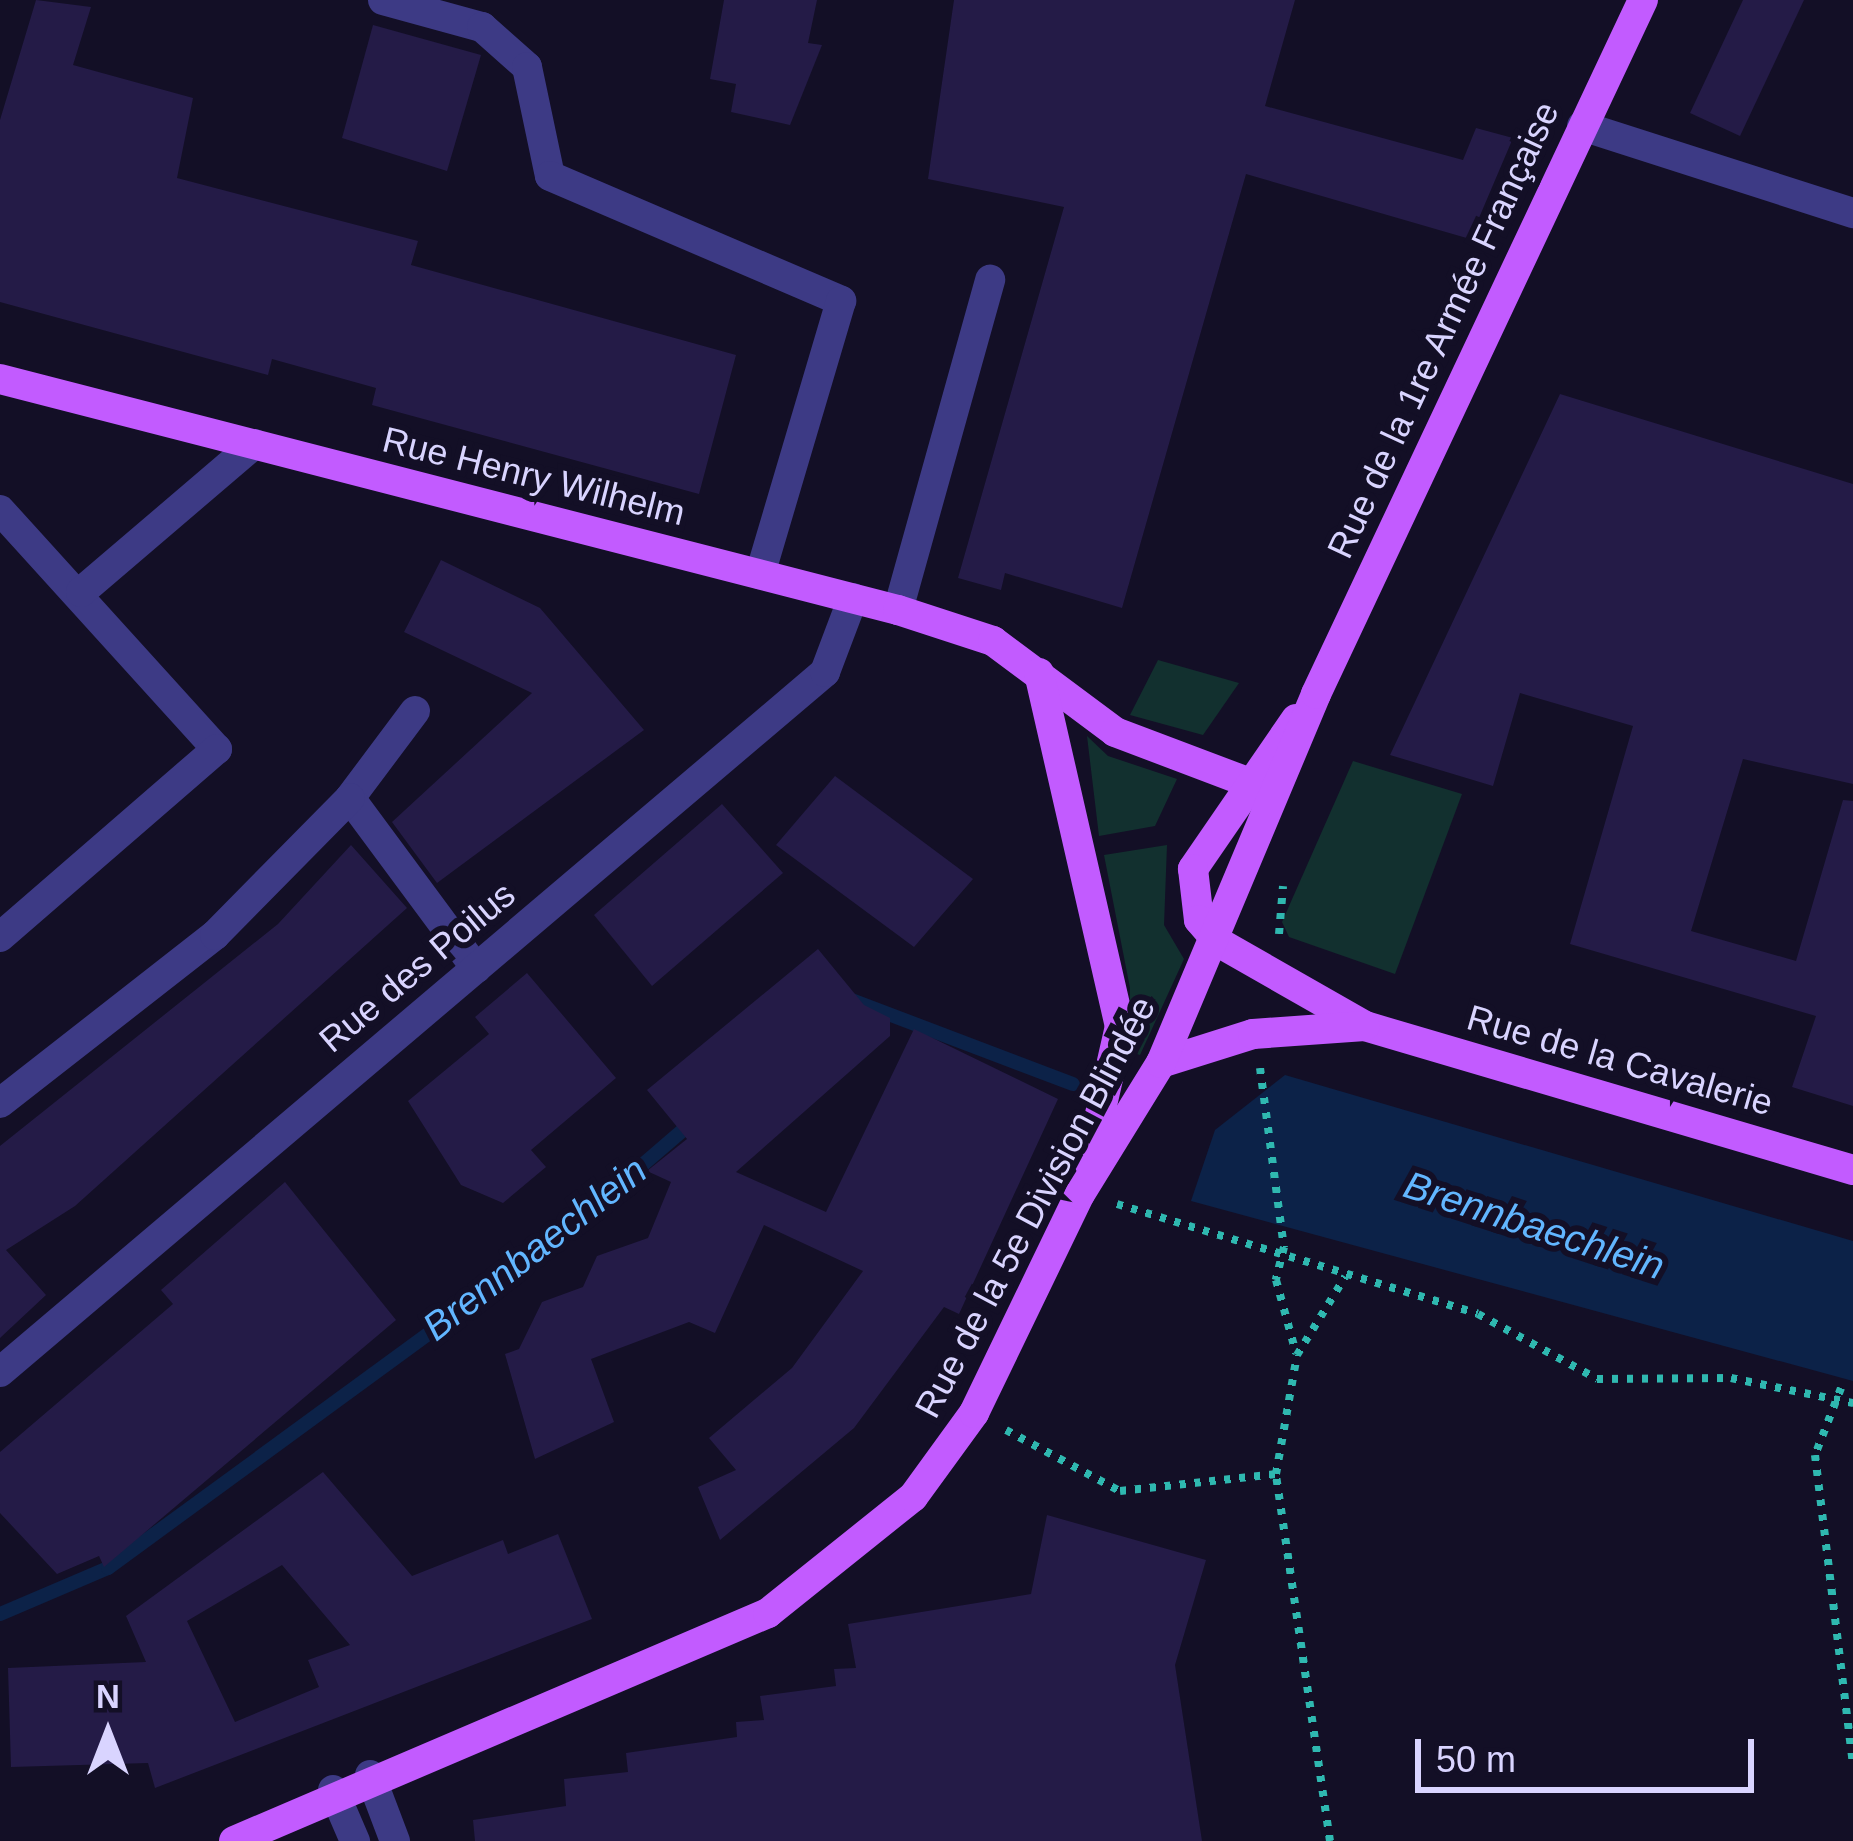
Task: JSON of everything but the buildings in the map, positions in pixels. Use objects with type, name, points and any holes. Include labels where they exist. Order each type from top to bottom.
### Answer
[{"type":"main road","name":"Rue de la 1re Armée Française","points":[[1316,694],[1643,0]]},
{"type":"main road","name":"Rue Henry Wilhelm","points":[[0,379],[898,610],[993,641],[1115,732],[1245,781]]},
{"type":"main road","points":[[1039,673],[1120,1026],[1080,1194]]},
{"type":"main road","points":[[1218,942],[1199,920],[1193,869],[1245,781],[1316,694]]},
{"type":"main road","name":"Rue de la 5e Division Blindée","points":[[234,1841],[333,1790],[768,1612],[913,1497],[974,1413],[1080,1194],[1162,1063],[1218,942],[1316,694]]},
{"type":"main road","name":"Rue de la Cavalerie","points":[[1218,942],[1365,1026],[1853,1170]]},
{"type":"main road","name":"Rue de la Cavalerie","points":[[1162,1063],[1253,1034],[1365,1026]]},
{"type":"street","points":[[383,0],[482,28],[527,67],[550,176],[842,301],[760,574]]},
{"type":"street","points":[[1582,126],[1853,213]]},
{"type":"street","points":[[898,610],[990,280]]},
{"type":"street","points":[[81,592],[254,444]]},
{"type":"street","points":[[0,510],[81,592],[217,749],[0,937]]},
{"type":"street","name":"Rue des Poilus","points":[[0,1372],[825,672],[853,598]]},
{"type":"street","points":[[0,1103],[215,935],[350,798],[416,711]]},
{"type":"street","points":[[350,798],[476,968]]},
{"type":"street","points":[[370,1775],[395,1841]]},
{"type":"street","points":[[333,1790],[355,1841]]},
{"type":"path","points":[[1279,935],[1283,886]]},
{"type":"path","points":[[1260,1066],[1284,1247],[1276,1280],[1297,1354]]},
{"type":"path","points":[[1080,1194],[1284,1247],[1345,1277],[1478,1314],[1597,1378],[1731,1378],[1853,1403]]},
{"type":"path","points":[[1330,1841],[1276,1474],[1297,1354],[1345,1277]]},
{"type":"path","points":[[1841,1388],[1815,1455],[1853,1764]]},
{"type":"path","points":[[974,1413],[1120,1491],[1276,1474]]},
{"type":"green space","points":[[1158,660],[1239,683],[1203,735],[1130,715]]},
{"type":"green space","points":[[1087,736],[1108,756],[1177,779],[1155,826],[1099,836]]},
{"type":"green space","points":[[1353,761],[1462,794],[1395,974],[1289,937],[1282,922]]},
{"type":"green space","points":[[1167,845],[1164,925],[1184,959],[1140,1055],[1130,1052],[1130,988],[1104,855]]},
{"type":"water","points":[[1285,1075],[1853,1241],[1853,1381],[1191,1201],[1215,1130]]},
{"type":"waterway","name":"Brennbaechlein","points":[[841,996],[1073,1084]]},
{"type":"waterway","name":"Brennbaechlein","points":[[0,1614],[108,1568],[547,1247],[691,1123]]}]
